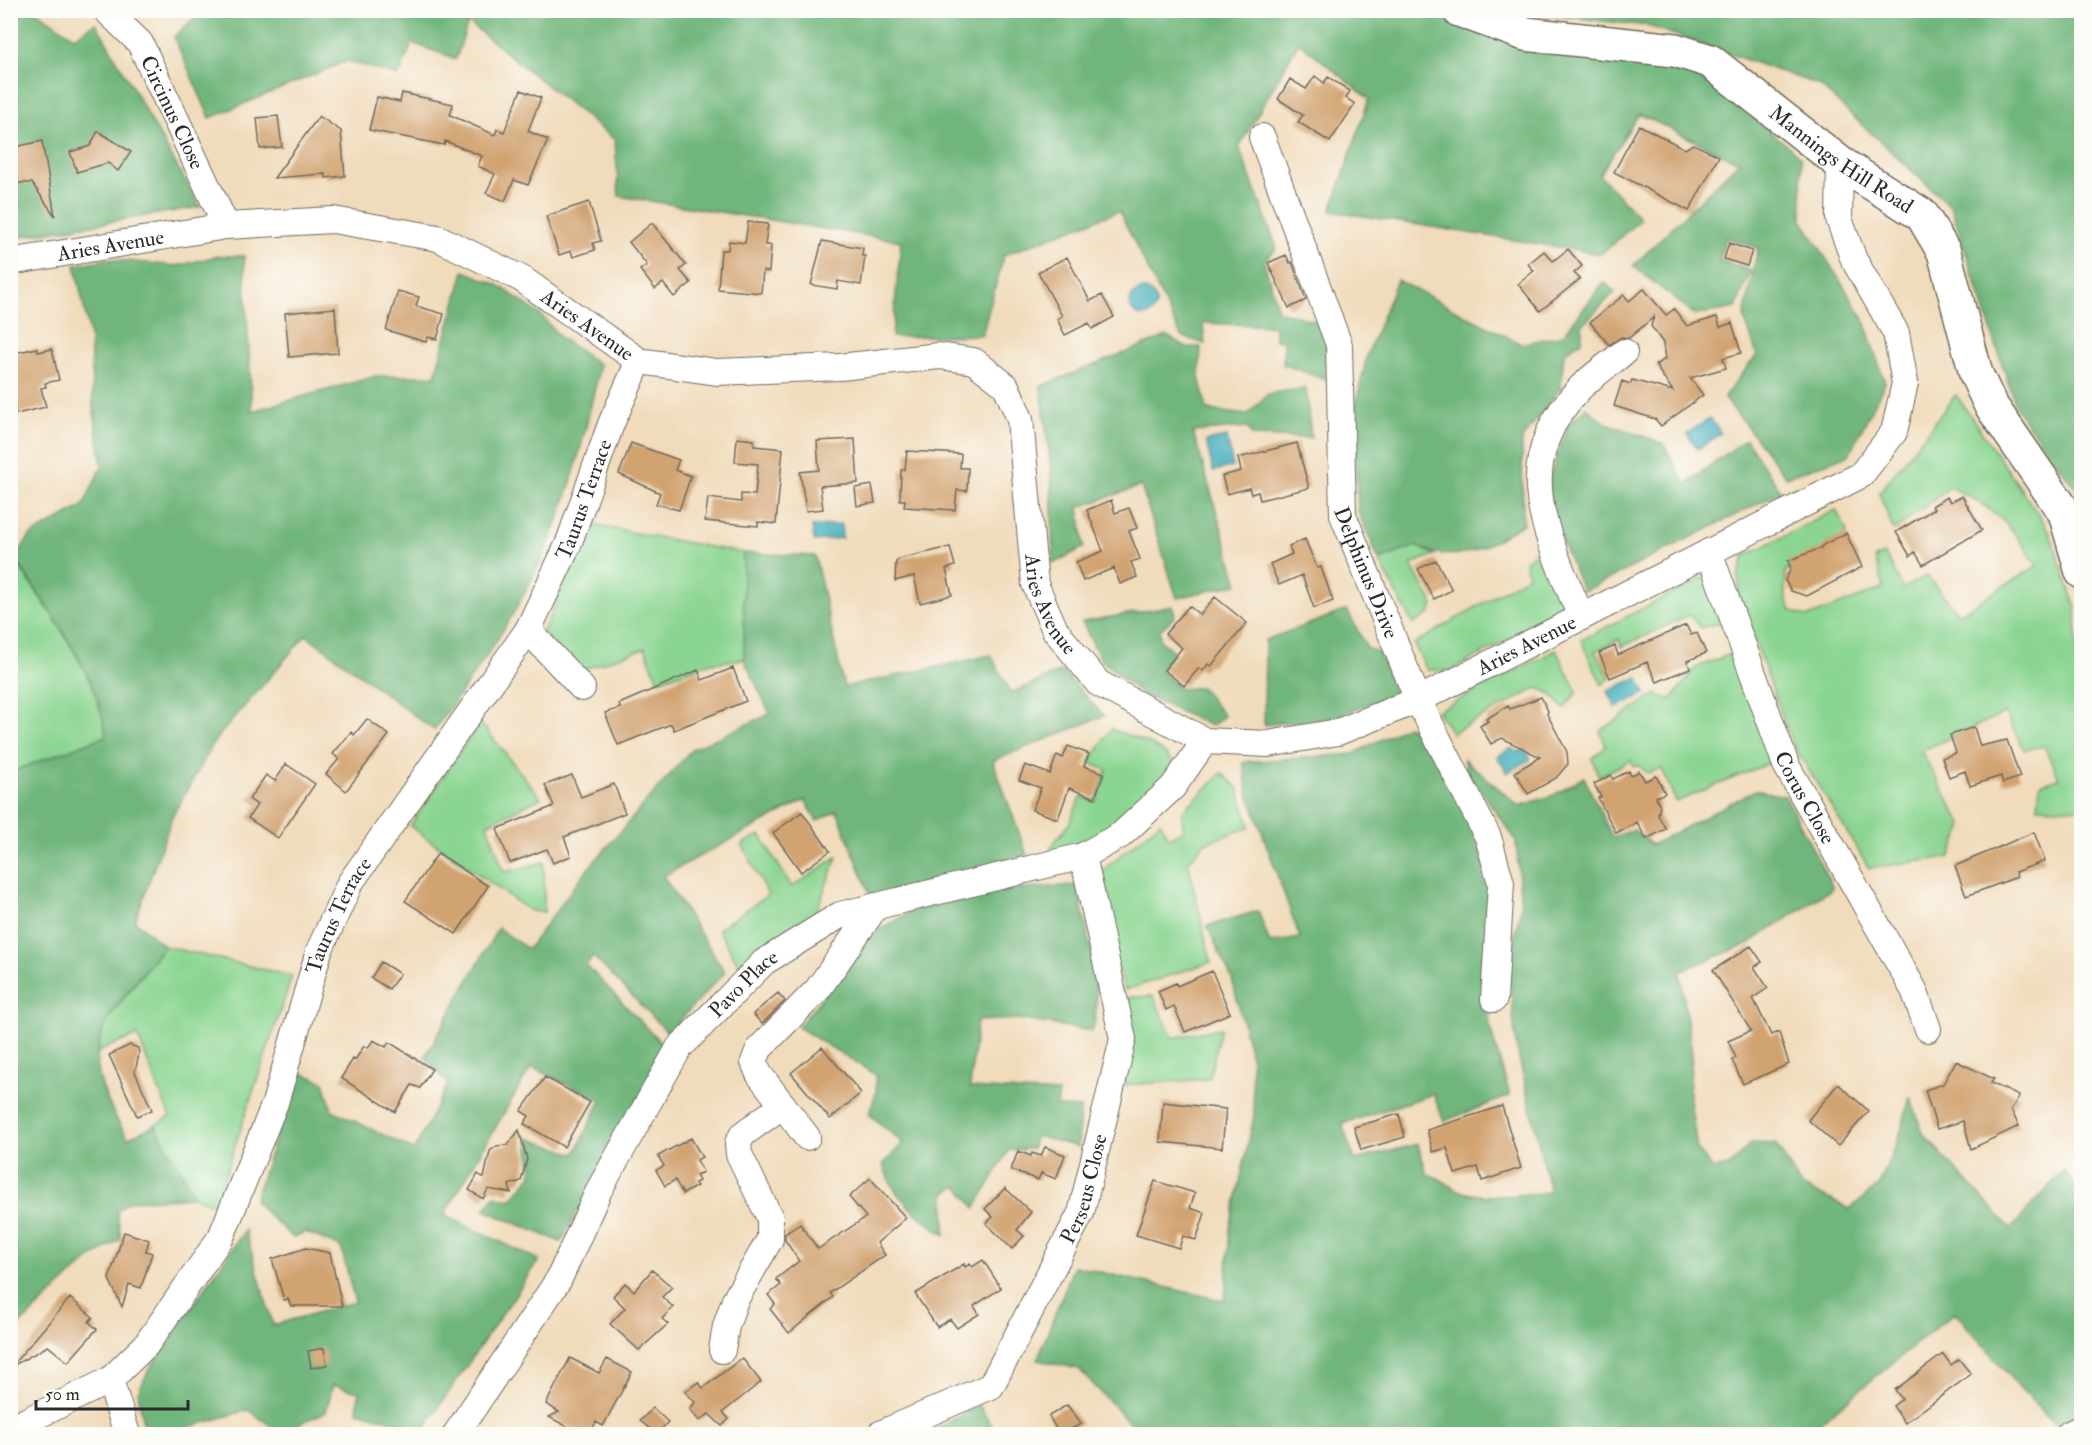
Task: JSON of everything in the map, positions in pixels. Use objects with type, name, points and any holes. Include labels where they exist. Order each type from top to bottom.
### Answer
[{"type":"main road","name":"Mannings Hill Road","points":[[1459,10],[1525,34],[1675,50],[1710,61],[1840,163],[1922,215],[1944,252],[1976,374],[1990,404],[2065,513],[2082,572]]},
{"type":"street","name":"Circinus Close","points":[[106,10],[140,43],[226,226]]},
{"type":"street","name":"Delphinus Drive","points":[[1262,137],[1339,345],[1343,515],[1418,700],[1488,837],[1500,883],[1494,999]]},
{"type":"street","name":"Aries Avenue","points":[[10,262],[226,226],[333,220],[438,238],[522,279],[639,361],[717,372],[840,367],[939,356],[975,361],[1006,386],[1020,419],[1035,585],[1055,630],[1098,683],[1205,741],[1268,744],[1338,732],[1418,700],[1861,475],[1894,432],[1905,383],[1896,333],[1854,260],[1839,219],[1840,163]]},
{"type":"street","points":[[1581,617],[1547,532],[1539,498],[1539,460],[1554,422],[1581,387],[1624,352]]},
{"type":"street","name":"Taurus Terrace","points":[[10,1429],[110,1380],[146,1345],[221,1237],[275,1103],[319,951],[350,883],[528,630],[568,545],[611,424],[639,361]]},
{"type":"street","name":"Corus Close","points":[[1709,552],[1786,765],[1914,990],[1928,1029]]},
{"type":"street","points":[[528,630],[582,688]]},
{"type":"street","name":"Pavo Place","points":[[456,1434],[559,1279],[599,1190],[680,1048],[764,962],[840,915],[1083,856],[1121,835],[1173,787],[1205,741]]},
{"type":"street","name":"Perseus Close","points":[[880,1434],[991,1386],[1081,1213],[1123,1039],[1083,856]]},
{"type":"street","points":[[807,1137],[759,1074],[754,1062],[759,1049],[818,989],[876,906]]},
{"type":"street","points":[[722,1350],[735,1300],[770,1239],[770,1218],[739,1154],[738,1143],[744,1134],[783,1106]]},
{"type":"street","points":[[110,1380],[127,1434]]},
{"type":"street","points":[[2069,1434],[2082,1428]]},
{"type":"green space","points":[[203,10],[1437,11],[1523,49],[1694,67],[1801,157],[1802,220],[1863,317],[1885,383],[1849,455],[1786,477],[1724,397],[1757,355],[1744,317],[1758,248],[1726,238],[1719,260],[1751,271],[1736,308],[1695,315],[1633,266],[1739,162],[1639,114],[1599,175],[1641,219],[1601,254],[1331,211],[1369,99],[1299,42],[1239,147],[1277,248],[1264,261],[1278,311],[1327,324],[1325,380],[1283,364],[1284,341],[1275,340],[1275,326],[1203,323],[1205,344],[1181,336],[1119,211],[1004,255],[982,335],[892,337],[901,241],[619,196],[615,140],[468,22],[456,59],[412,43],[399,76],[347,61],[210,118],[174,37]]},
{"type":"green space","points":[[11,11],[36,11],[74,37],[96,23],[200,207],[11,238]]},
{"type":"green space","points":[[1511,11],[2081,11],[2081,505],[2076,489],[2017,410],[1951,207],[1819,85],[1649,26]]},
{"type":"green space","points":[[217,256],[244,256],[252,411],[376,376],[435,376],[464,271],[498,285],[541,315],[560,337],[600,365],[574,471],[547,548],[501,634],[434,730],[306,635],[216,739],[172,817],[135,921],[164,946],[111,1015],[101,1035],[97,1056],[100,1079],[110,1106],[128,1138],[155,1125],[195,1197],[129,1201],[117,1211],[121,1239],[88,1260],[11,1333],[11,772],[106,736],[101,711],[82,665],[15,557],[31,535],[83,506],[102,466],[93,405],[90,336],[75,265],[107,259],[177,266]]},
{"type":"green space","points":[[1397,280],[1521,344],[1563,335],[1604,282],[1615,292],[1582,325],[1582,341],[1564,353],[1561,387],[1522,439],[1523,524],[1497,540],[1472,551],[1446,555],[1416,546],[1379,560],[1358,511],[1353,417],[1367,355]]},
{"type":"green space","points":[[1167,336],[1186,347],[1201,347],[1199,377],[1207,410],[1247,415],[1268,394],[1306,388],[1311,438],[1253,436],[1247,427],[1193,432],[1238,584],[1177,598],[1141,486],[1079,507],[1084,547],[1053,564],[1051,469],[1041,386]]},
{"type":"green space","points":[[1956,395],[2049,530],[2076,609],[2081,809],[2038,807],[2040,784],[2059,778],[2044,746],[2024,750],[2005,713],[1921,751],[1963,826],[1950,857],[1869,868],[1792,743],[1740,600],[1738,578],[1744,556],[1836,510],[1847,532],[1836,544],[1785,571],[1785,594],[1791,611],[1808,617],[1884,588],[1875,558],[1885,554],[1903,588],[1927,576],[1959,614],[2037,566],[2019,539],[2001,519],[1979,502],[1950,487],[1894,531],[1879,493]]},
{"type":"green space","points":[[1586,407],[1606,423],[1663,443],[1685,484],[1746,439],[1781,492],[1583,592],[1552,518],[1548,481],[1568,426]]},
{"type":"green space","points":[[593,525],[743,553],[744,659],[711,663],[658,681],[645,648],[579,671],[542,633]]},
{"type":"green space","points":[[1416,546],[1435,555],[1411,564],[1433,604],[1430,614],[1413,624],[1379,560]]},
{"type":"green space","points":[[1539,548],[1566,609],[1450,671],[1427,670],[1414,644],[1528,576],[1525,561]]},
{"type":"green space","points":[[10,553],[55,619],[82,665],[103,709],[106,736],[11,772]]},
{"type":"green space","points":[[743,553],[815,556],[844,687],[991,655],[1011,693],[1062,671],[1104,716],[993,761],[1027,855],[871,897],[837,811],[817,821],[805,800],[663,876],[725,972],[668,1033],[593,956],[586,965],[666,1048],[561,1242],[484,1210],[495,1196],[511,1200],[532,1175],[528,1138],[575,1154],[601,1100],[531,1067],[444,1215],[539,1260],[423,1430],[357,1411],[359,1392],[333,1385],[326,1412],[280,1432],[248,1410],[165,1434],[145,1434],[138,1392],[150,1368],[245,1230],[273,1325],[355,1302],[341,1247],[305,1232],[293,1238],[254,1201],[297,1071],[324,1082],[332,1110],[414,1150],[448,1084],[425,1057],[498,928],[528,949],[582,876],[692,749],[770,714],[744,659]]},
{"type":"green space","points":[[1706,576],[1724,622],[1701,628],[1690,615],[1621,647],[1619,639],[1595,651],[1610,678],[1602,685],[1581,640]]},
{"type":"green space","points":[[1173,606],[1175,617],[1160,630],[1160,640],[1174,652],[1161,671],[1181,689],[1201,687],[1224,716],[1212,726],[1143,695],[1101,660],[1082,622]]},
{"type":"green space","points":[[1347,610],[1367,648],[1379,653],[1395,693],[1333,718],[1264,725],[1265,640]]},
{"type":"green space","points":[[1556,650],[1577,692],[1564,709],[1550,693],[1537,688],[1452,733],[1437,711]]},
{"type":"green space","points":[[1733,653],[1774,761],[1676,802],[1662,769],[1647,773],[1640,766],[1633,766],[1631,760],[1599,777],[1592,759],[1606,746],[1600,731],[1656,694],[1671,700],[1695,668]]},
{"type":"green space","points":[[480,722],[541,798],[487,824],[504,872],[544,862],[544,912],[530,911],[410,826]]},
{"type":"green space","points":[[1407,726],[1431,740],[1469,814],[1491,887],[1486,984],[1491,1031],[1510,1096],[1444,1121],[1433,1094],[1342,1124],[1355,1160],[1418,1144],[1427,1174],[1460,1191],[1492,1196],[1550,1192],[1516,1045],[1508,960],[1521,909],[1516,840],[1468,773],[1464,759],[1519,806],[1554,795],[1584,777],[1612,837],[1634,830],[1652,845],[1755,790],[1785,796],[1833,888],[1748,944],[1680,971],[1692,1054],[1689,1093],[1697,1149],[1713,1169],[1730,1166],[1751,1143],[1776,1144],[1801,1186],[1850,1209],[1879,1185],[1900,1134],[1910,1097],[1924,1135],[2011,1229],[2064,1170],[2074,1184],[2081,1300],[2081,1415],[2057,1426],[2016,1384],[1955,1312],[1817,1425],[1820,1434],[1140,1434],[1079,1369],[1037,1360],[1074,1266],[1225,1301],[1230,1228],[1254,1116],[1251,1056],[1232,979],[1207,926],[1258,911],[1270,943],[1300,938],[1248,793],[1243,762],[1353,754]]},
{"type":"green space","points":[[1111,729],[1156,747],[1171,760],[1176,768],[1127,824],[1054,856],[1050,848],[1069,824],[1081,797],[1096,801],[1107,770],[1089,763]]},
{"type":"green space","points":[[1222,773],[1238,788],[1250,827],[1205,843],[1188,862],[1211,962],[1125,990],[1107,938],[1095,885],[1103,870],[1161,822],[1168,838],[1184,830],[1181,813]]},
{"type":"green space","points":[[760,835],[792,887],[837,857],[813,920],[741,969],[718,929],[768,895],[742,844]]},
{"type":"green space","points":[[1077,885],[1095,980],[1095,1016],[1092,1031],[1018,1019],[977,1021],[970,1088],[1059,1093],[1057,1107],[1080,1108],[1078,1147],[1036,1136],[1032,1149],[1009,1150],[975,1208],[958,1186],[945,1193],[945,1235],[908,1205],[887,1176],[883,1165],[903,1143],[869,1114],[876,1093],[876,1075],[798,1027],[873,933],[912,911],[991,891]]},
{"type":"green space","points":[[164,946],[292,976],[215,1205],[195,1197],[155,1125],[170,1117],[137,1035],[96,1053],[104,1024]]},
{"type":"green space","points":[[1153,996],[1173,1038],[1221,1028],[1209,1079],[1124,1085],[1123,998]]},
{"type":"green space","points":[[979,1405],[997,1434],[928,1434]]},
{"type":"water","points":[[1143,290],[1152,294],[1156,303],[1152,312],[1143,316],[1134,312],[1130,303],[1134,294]]},
{"type":"water","points":[[1710,418],[1721,433],[1698,449],[1687,434]]},
{"type":"water","points":[[1227,437],[1233,467],[1213,471],[1206,441]]},
{"type":"water","points":[[841,524],[842,538],[814,541],[812,527]]},
{"type":"water","points":[[1638,677],[1646,693],[1616,708],[1608,691]]},
{"type":"water","points":[[1512,748],[1518,752],[1525,749],[1531,759],[1507,773],[1497,756]]},
{"type":"building","points":[[1315,76],[1324,83],[1328,77],[1350,91],[1346,98],[1355,104],[1330,142],[1298,122],[1303,115],[1278,99],[1290,79],[1306,89]]},
{"type":"building","points":[[521,90],[541,98],[528,131],[548,140],[528,185],[514,180],[505,201],[486,193],[495,174],[478,166],[482,156],[445,141],[444,145],[369,130],[377,97],[400,102],[402,93],[453,104],[450,115],[495,135],[497,129],[504,132]]},
{"type":"building","points":[[278,116],[282,147],[260,149],[257,118]]},
{"type":"building","points":[[319,116],[341,131],[345,176],[326,178],[325,174],[274,178]]},
{"type":"building","points":[[1639,125],[1685,149],[1693,144],[1719,156],[1689,211],[1614,172]]},
{"type":"building","points":[[98,131],[131,152],[118,171],[108,163],[77,172],[70,152],[90,146]]},
{"type":"building","points":[[42,141],[55,216],[32,183],[15,183],[10,148]]},
{"type":"building","points":[[589,202],[601,241],[593,243],[595,250],[573,257],[571,251],[559,255],[546,216]]},
{"type":"building","points":[[748,222],[768,224],[765,245],[771,245],[769,272],[763,271],[761,293],[718,289],[721,250],[728,250],[729,241],[745,243]]},
{"type":"building","points":[[652,223],[686,265],[680,270],[691,283],[674,297],[663,283],[655,289],[640,270],[647,265],[629,242]]},
{"type":"building","points":[[822,241],[863,248],[862,256],[865,256],[861,285],[838,281],[837,289],[811,285]]},
{"type":"building","points":[[1729,243],[1752,251],[1747,266],[1724,259]]},
{"type":"building","points":[[1568,249],[1582,266],[1574,273],[1580,279],[1540,311],[1518,284],[1534,271],[1528,264],[1544,251],[1553,261]]},
{"type":"building","points":[[1286,255],[1290,263],[1292,262],[1306,300],[1289,308],[1268,263]]},
{"type":"building","points":[[1067,257],[1090,301],[1102,295],[1114,317],[1092,329],[1089,323],[1065,335],[1057,319],[1062,316],[1038,272]]},
{"type":"building","points":[[1644,289],[1666,315],[1674,309],[1687,326],[1717,317],[1720,327],[1732,323],[1741,353],[1723,358],[1726,368],[1690,378],[1703,395],[1661,426],[1655,419],[1614,406],[1622,381],[1630,384],[1632,380],[1673,391],[1655,365],[1665,359],[1663,343],[1651,326],[1654,317],[1629,338],[1621,337],[1609,345],[1590,322],[1624,295],[1629,301]]},
{"type":"building","points":[[398,291],[419,297],[416,306],[444,314],[437,339],[428,337],[426,342],[386,330]]},
{"type":"building","points":[[335,308],[338,353],[289,357],[285,313]]},
{"type":"building","points":[[37,348],[38,352],[52,349],[59,380],[45,383],[46,387],[41,388],[46,407],[16,414],[10,387],[10,354]]},
{"type":"building","points":[[737,438],[754,440],[754,446],[783,449],[776,524],[758,522],[758,526],[705,521],[708,498],[741,502],[741,494],[755,495],[758,464],[735,462]]},
{"type":"building","points":[[855,439],[858,483],[820,486],[823,509],[806,511],[800,472],[819,470],[817,441]]},
{"type":"building","points":[[631,443],[679,460],[675,470],[691,476],[679,510],[656,504],[660,493],[619,474]]},
{"type":"building","points":[[1297,443],[1309,488],[1260,500],[1258,492],[1251,494],[1249,488],[1227,494],[1222,476],[1241,471],[1238,458]]},
{"type":"building","points":[[907,451],[961,454],[960,468],[968,468],[967,491],[957,490],[955,510],[904,507],[905,500],[900,500],[901,470],[905,470]]},
{"type":"building","points":[[872,485],[875,503],[857,506],[855,488]]},
{"type":"building","points":[[1962,496],[1982,530],[1923,565],[1915,552],[1910,556],[1896,532],[1934,509],[1932,506],[1947,497],[1950,502]]},
{"type":"building","points":[[1111,500],[1115,513],[1129,508],[1137,528],[1129,531],[1140,559],[1131,562],[1137,577],[1120,584],[1114,568],[1083,581],[1076,562],[1103,551],[1087,510]]},
{"type":"building","points":[[1846,533],[1862,567],[1807,596],[1791,591],[1785,580],[1791,569],[1788,561],[1821,548]]},
{"type":"building","points":[[1305,539],[1317,568],[1321,567],[1333,601],[1314,608],[1302,575],[1279,585],[1270,564],[1292,554],[1289,546]]},
{"type":"building","points":[[950,547],[955,566],[946,569],[952,595],[920,603],[914,576],[895,581],[896,562],[899,559]]},
{"type":"building","points":[[1436,560],[1452,590],[1434,599],[1418,569]]},
{"type":"building","points":[[1215,597],[1247,623],[1211,666],[1208,664],[1203,671],[1199,668],[1184,686],[1164,670],[1182,648],[1165,634],[1189,606],[1200,615]]},
{"type":"building","points":[[1686,625],[1691,635],[1697,633],[1706,653],[1687,661],[1690,668],[1657,682],[1647,662],[1610,678],[1599,653],[1615,646],[1618,655]]},
{"type":"building","points":[[733,668],[746,701],[674,730],[671,724],[618,745],[605,713],[620,708],[619,704],[698,670],[702,680]]},
{"type":"building","points":[[1541,697],[1548,711],[1547,714],[1567,752],[1568,764],[1556,778],[1528,794],[1515,772],[1540,757],[1502,738],[1491,744],[1480,726],[1488,721],[1486,719],[1508,706],[1510,709]]},
{"type":"building","points":[[367,719],[389,735],[346,791],[326,774],[339,759],[333,754],[351,732],[354,735]]},
{"type":"building","points":[[1974,727],[1980,746],[2007,740],[2020,777],[2003,783],[2001,776],[1970,786],[1965,771],[1949,777],[1942,758],[1956,753],[1950,735]]},
{"type":"building","points":[[1068,746],[1089,754],[1084,766],[1104,773],[1095,798],[1069,788],[1058,819],[1032,810],[1041,788],[1019,780],[1025,765],[1050,774],[1057,755],[1063,758]]},
{"type":"building","points":[[286,764],[315,784],[278,838],[248,818],[257,805],[249,799],[266,775],[275,781]]},
{"type":"building","points":[[1629,771],[1631,776],[1639,771],[1645,781],[1656,776],[1665,793],[1656,797],[1660,806],[1658,815],[1666,829],[1646,839],[1637,822],[1616,833],[1598,798],[1601,797],[1594,784],[1611,775],[1613,779]]},
{"type":"building","points":[[572,775],[581,797],[614,784],[625,813],[564,837],[571,856],[553,863],[547,849],[510,863],[497,829],[554,806],[545,785]]},
{"type":"building","points":[[802,812],[830,851],[801,872],[773,833]]},
{"type":"building","points":[[2034,832],[2045,861],[2015,872],[2017,877],[1966,896],[1955,866]]},
{"type":"building","points":[[438,853],[488,886],[456,934],[405,901]]},
{"type":"building","points":[[1751,946],[1762,962],[1754,967],[1768,988],[1753,998],[1771,1035],[1779,1032],[1789,1064],[1743,1084],[1732,1060],[1736,1058],[1728,1041],[1751,1031],[1713,970]]},
{"type":"building","points":[[381,962],[400,974],[389,989],[371,978]]},
{"type":"building","points":[[1212,971],[1230,1013],[1185,1032],[1174,1006],[1166,1010],[1158,991],[1176,983],[1177,986]]},
{"type":"building","points":[[778,993],[785,1001],[762,1024],[753,1014]]},
{"type":"building","points":[[373,1040],[386,1047],[389,1042],[432,1069],[420,1088],[412,1085],[395,1112],[341,1078],[353,1059],[355,1060],[364,1046],[368,1048]]},
{"type":"building","points":[[130,1045],[138,1048],[135,1072],[152,1110],[137,1116],[109,1055]]},
{"type":"building","points":[[822,1047],[861,1093],[830,1119],[791,1073]]},
{"type":"building","points":[[1956,1061],[1994,1079],[1991,1083],[2019,1096],[2011,1110],[2019,1126],[1971,1149],[1963,1121],[1937,1129],[1925,1090],[1943,1084]]},
{"type":"building","points":[[545,1077],[590,1102],[564,1147],[524,1124],[529,1116],[521,1111]]},
{"type":"building","points":[[1838,1084],[1869,1111],[1838,1146],[1808,1120]]},
{"type":"building","points":[[1163,1102],[1226,1109],[1222,1148],[1160,1142]]},
{"type":"building","points":[[1502,1106],[1521,1168],[1482,1181],[1478,1167],[1455,1174],[1447,1148],[1433,1152],[1427,1130]]},
{"type":"building","points":[[1399,1114],[1405,1137],[1361,1150],[1354,1127]]},
{"type":"building","points":[[519,1130],[527,1159],[521,1181],[509,1185],[511,1193],[488,1189],[483,1199],[469,1190],[478,1174],[484,1178],[490,1151],[497,1146],[508,1145]]},
{"type":"building","points":[[691,1138],[702,1157],[697,1160],[703,1172],[696,1175],[699,1181],[695,1183],[697,1186],[683,1194],[675,1180],[665,1186],[656,1170],[664,1166],[658,1156]]},
{"type":"building","points":[[1045,1147],[1065,1155],[1056,1179],[1041,1173],[1038,1180],[1011,1170],[1018,1151],[1031,1156],[1032,1153],[1041,1156]]},
{"type":"building","points":[[870,1178],[906,1218],[877,1243],[885,1255],[830,1293],[833,1297],[789,1333],[770,1309],[775,1304],[768,1295],[781,1285],[776,1279],[799,1261],[785,1240],[785,1234],[800,1224],[818,1249],[866,1217],[849,1197]]},
{"type":"building","points":[[1155,1181],[1195,1193],[1190,1208],[1205,1213],[1196,1240],[1183,1236],[1179,1248],[1136,1235]]},
{"type":"building","points":[[1005,1188],[1031,1212],[1017,1230],[1024,1236],[1012,1249],[986,1223],[993,1217],[985,1209]]},
{"type":"building","points":[[124,1232],[149,1240],[146,1251],[152,1253],[141,1288],[129,1284],[122,1307],[109,1279]]},
{"type":"building","points":[[306,1248],[330,1253],[342,1306],[291,1306],[288,1299],[284,1300],[272,1259]]},
{"type":"building","points":[[983,1260],[1001,1288],[974,1306],[979,1314],[957,1328],[950,1319],[937,1327],[915,1294],[964,1264],[965,1267],[970,1264],[972,1267]]},
{"type":"building","points":[[652,1270],[672,1287],[662,1297],[673,1307],[662,1319],[668,1324],[639,1350],[610,1324],[625,1308],[613,1296],[625,1283],[634,1291]]},
{"type":"building","points":[[70,1298],[93,1317],[89,1322],[97,1329],[68,1362],[48,1346],[16,1364],[15,1362]]},
{"type":"building","points":[[324,1348],[327,1365],[311,1368],[308,1351]]},
{"type":"building","points":[[1943,1354],[1951,1365],[1959,1359],[1971,1374],[1905,1423],[1893,1406],[1902,1399],[1895,1390]]},
{"type":"building","points":[[570,1358],[599,1373],[607,1359],[632,1372],[603,1426],[596,1422],[590,1434],[581,1434],[549,1417],[559,1412],[546,1404]]},
{"type":"building","points":[[742,1358],[761,1382],[723,1412],[729,1419],[722,1426],[709,1414],[699,1421],[690,1409],[695,1402],[685,1392],[698,1382],[703,1388]]},
{"type":"building","points":[[1067,1405],[1082,1424],[1059,1434],[1049,1416]]},
{"type":"building","points":[[653,1408],[668,1422],[657,1434],[640,1421]]}]
